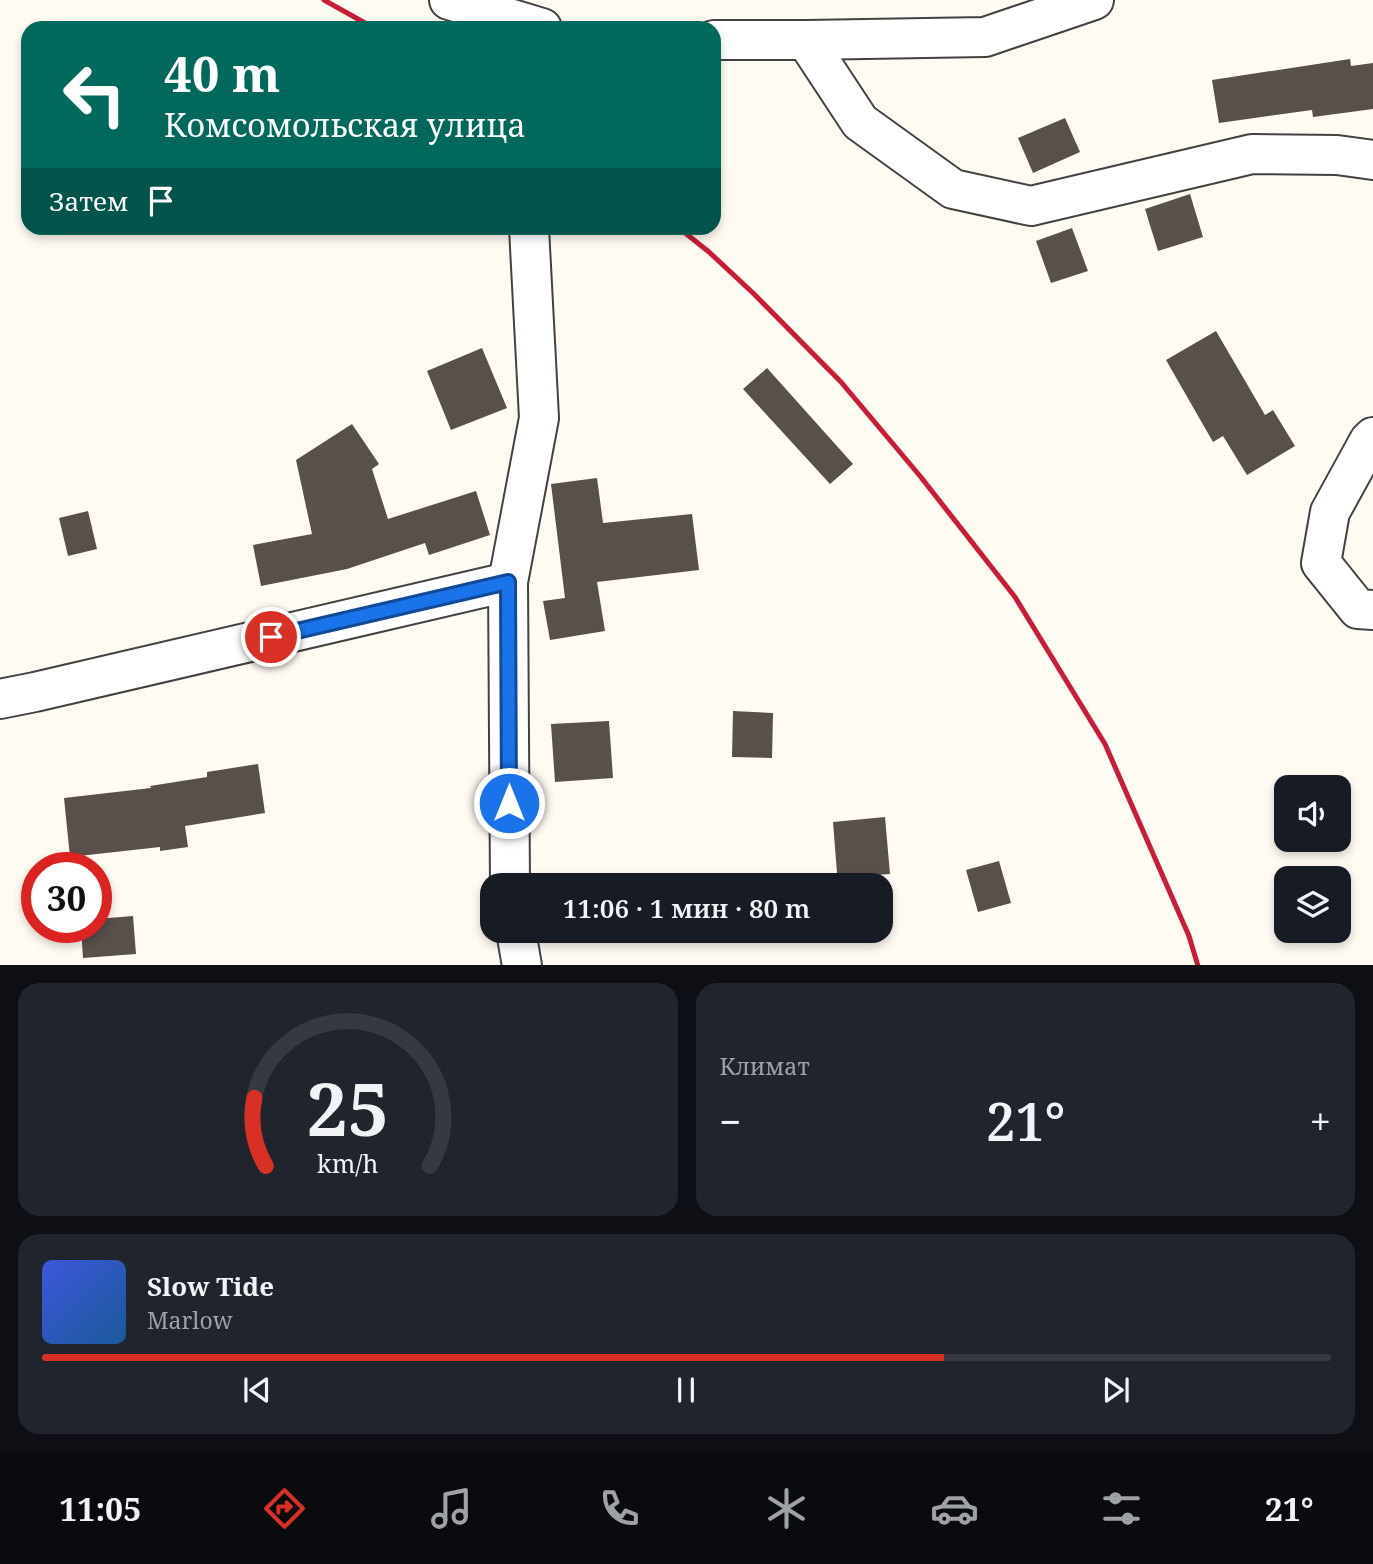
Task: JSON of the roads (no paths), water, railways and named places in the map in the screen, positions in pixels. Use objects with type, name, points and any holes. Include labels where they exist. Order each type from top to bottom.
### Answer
[{"type":"street","points":[[449,0],[519,21]]},
{"type":"street","points":[[721,40],[985,37],[1094,0]]},
{"type":"street","points":[[806,40],[860,122],[953,189],[1031,206],[1252,154],[1337,155],[1373,160]]},
{"type":"street","points":[[510,873],[508,582],[539,418],[529,235]]},
{"type":"street","points":[[1373,436],[1330,512],[1321,563],[1358,609],[1373,610]]},
{"type":"street","points":[[0,726],[17,696],[508,582]]},
{"type":"street","points":[[518,943],[522,965]]},
{"type":"railway","points":[[324,0],[362,21]]},
{"type":"railway","points":[[688,235],[753,293],[841,382],[920,476],[1015,597],[1105,744],[1189,936],[1198,965]]}]
